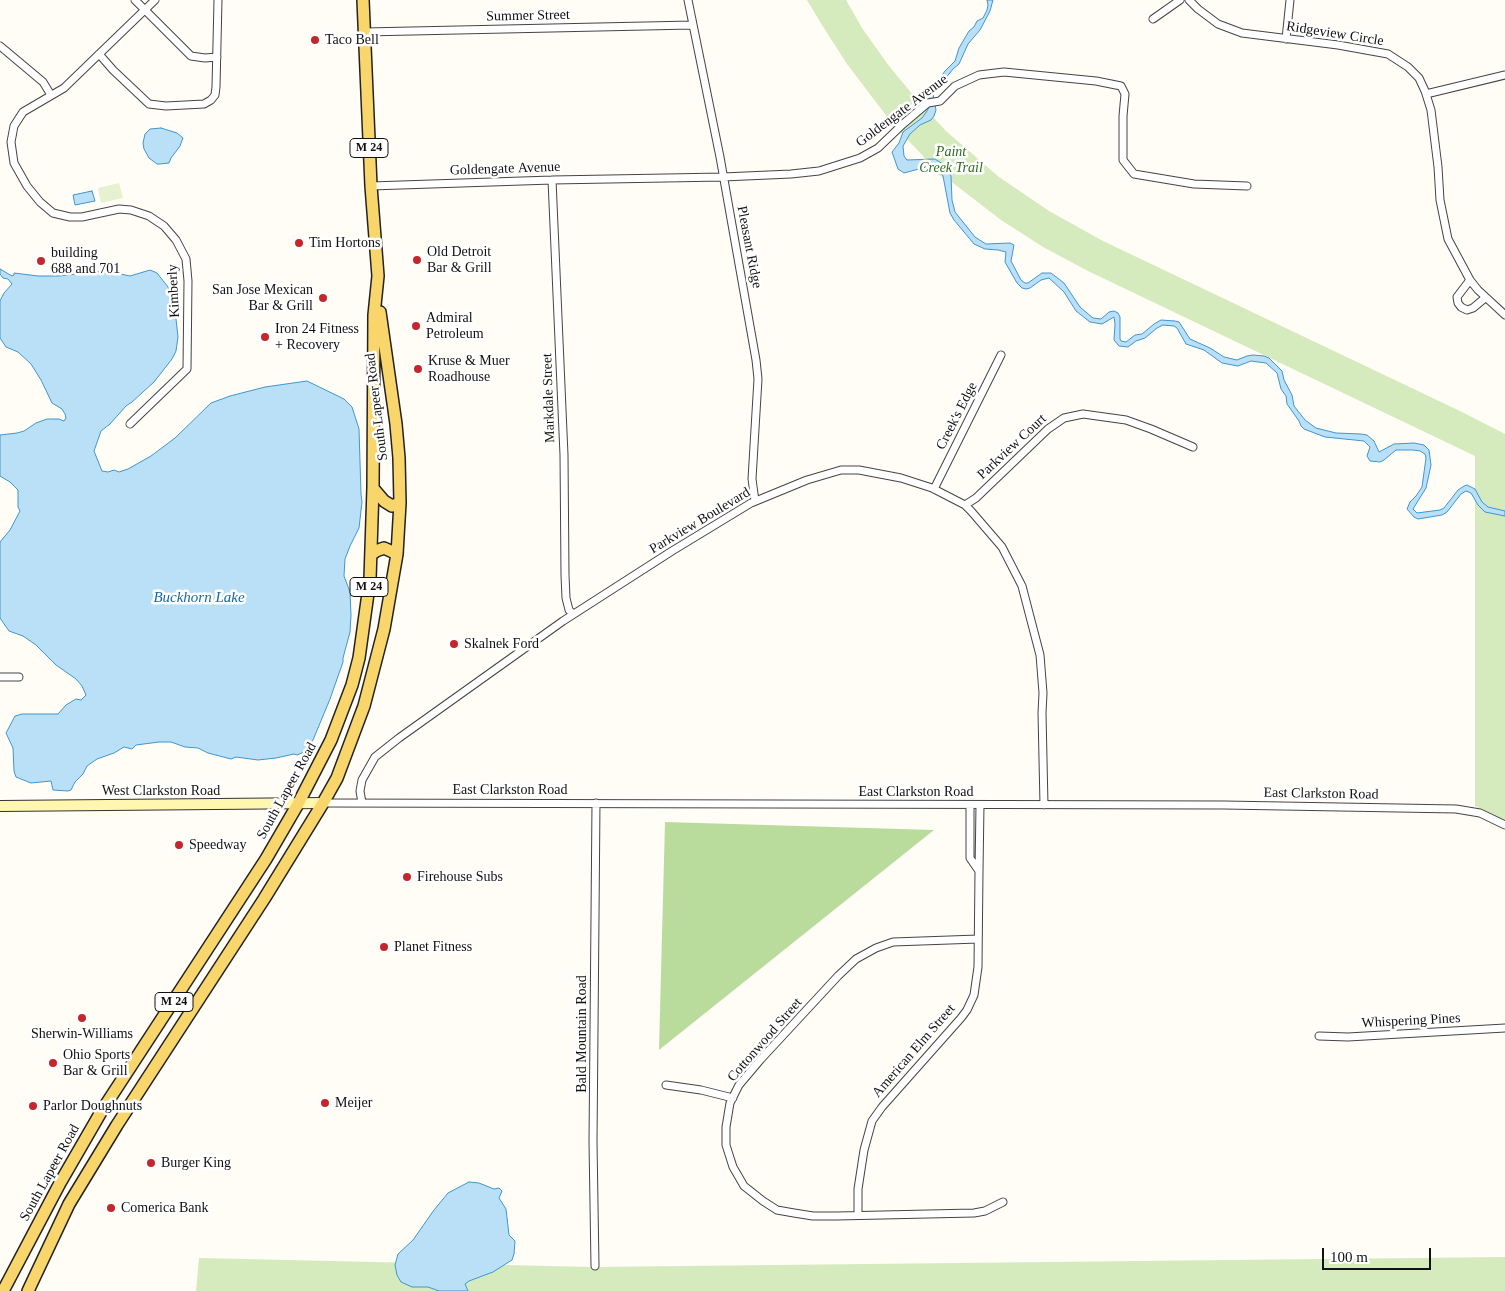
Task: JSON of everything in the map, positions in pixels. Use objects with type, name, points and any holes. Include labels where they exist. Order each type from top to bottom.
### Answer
[{"type":"main road","name":"South Lapeer Road","points":[[3,1291],[60,1182],[92,1128],[246,891],[298,804],[331,740],[352,685],[359,658],[370,579],[374,488],[374,315],[378,276],[371,186],[363,0]]},
{"type":"main road","name":"South Lapeer Road","points":[[28,1291],[69,1204],[117,1125],[264,899],[337,778],[368,696],[384,630],[397,554],[400,503],[396,424],[377,295]]},
{"type":"main road","points":[[374,488],[384,501],[392,506],[400,503]]},
{"type":"main road","points":[[371,555],[384,548],[397,554]]},
{"type":"main road","name":"West Clarkston Road","points":[[0,806],[322,803]]},
{"type":"main road","points":[[204,990],[199,986],[199,975],[243,906],[246,891]]},
{"type":"main road","points":[[154,1032],[168,1046]]},
{"type":"street","points":[[135,0],[191,56],[217,57]]},
{"type":"street","name":"Kimberly","points":[[130,424],[188,369],[186,259],[176,240],[164,226],[149,216],[131,210],[119,209],[98,214],[70,217],[53,213],[40,202],[27,186],[14,163],[11,142],[14,126],[23,112],[64,88],[155,0]]},
{"type":"street","points":[[98,54],[150,104],[166,106],[204,104],[215,95],[218,0]]},
{"type":"street","name":"Pleasant Ridge","points":[[688,0],[723,177],[756,360],[758,379],[752,479],[755,501]]},
{"type":"street","points":[[1153,19],[1180,0]]},
{"type":"street","name":"Ridgeview Circle","points":[[1189,0],[1198,10],[1218,24],[1242,33],[1388,54],[1408,67],[1419,78],[1431,110],[1440,200],[1448,240],[1470,280],[1505,315]]},
{"type":"street","points":[[1286,39],[1290,0]]},
{"type":"street","name":"Summer Street","points":[[364,32],[692,25]]},
{"type":"street","points":[[0,46],[43,82],[51,96]]},
{"type":"street","name":"Goldengate Avenue","points":[[371,186],[723,177],[819,171],[860,158],[878,148],[923,107],[928,103],[940,101],[955,86],[979,75],[1004,72],[1121,86],[1125,94],[1123,160],[1134,174],[1194,184],[1247,186]]},
{"type":"street","points":[[1426,94],[1505,75]]},
{"type":"street","name":"Markdale Street","points":[[552,180],[564,455],[566,590],[569,610],[573,614]]},
{"type":"street","points":[[1470,280],[1457,297],[1461,308],[1467,310],[1473,308],[1486,298]]},
{"type":"street","name":"Creek's Edge","points":[[934,489],[1001,355]]},
{"type":"street","name":"Parkview Court","points":[[965,506],[976,498],[1048,429],[1064,418],[1083,414],[1126,420],[1193,447]]},
{"type":"street","name":"Parkview Boulevard","points":[[362,803],[360,791],[362,780],[375,758],[399,738],[573,614],[755,501],[806,480],[841,470],[859,470],[901,478],[934,489],[971,511],[1002,546],[1022,586],[1038,645],[1043,693],[1044,805]]},
{"type":"street","points":[[0,677],[19,676]]},
{"type":"street","name":"East Clarkston Road","points":[[322,803],[1224,805],[1456,809],[1480,813],[1505,825]]},
{"type":"street","name":"Bald Mountain Road","points":[[594,1266],[593,1142],[596,803]]},
{"type":"street","name":"American Elm Street","points":[[970,805],[970,858],[979,871]]},
{"type":"street","name":"American Elm Street","points":[[858,1215],[858,1189],[864,1150],[872,1121],[967,1010],[974,994],[978,967],[980,805]]},
{"type":"street","name":"Cottonwood Street","points":[[978,939],[893,942],[876,948],[856,960],[838,976],[761,1059],[739,1086],[730,1102],[726,1127],[726,1145],[733,1167],[744,1186],[777,1210],[813,1216],[974,1213],[985,1211],[1003,1202]]},
{"type":"street","name":"Whispering Pines","points":[[1319,1036],[1348,1037],[1505,1028]]},
{"type":"street","points":[[666,1085],[701,1090],[733,1098]]},
{"type":"green space","name":"Paint Creek Trail","points":[[807,0],[846,0],[862,28],[889,66],[946,131],[999,177],[1049,211],[1103,241],[1505,434],[1505,821],[1475,806],[1475,456],[1088,271],[1043,247],[1001,220],[953,183],[937,174],[891,122],[847,64]]},
{"type":"green space","points":[[119,183],[123,198],[101,203],[98,188]]},
{"type":"green space","points":[[665,822],[934,830],[659,1050]]},
{"type":"green space","points":[[1505,1257],[1505,1291],[196,1291],[199,1258],[593,1267]]},
{"type":"water","points":[[987,0],[993,0],[990,11],[980,30],[968,44],[959,64],[933,94],[936,110],[934,116],[910,134],[903,146],[904,156],[907,160],[935,159],[946,166],[951,176],[952,200],[955,212],[975,237],[986,244],[1010,243],[1014,245],[1011,261],[1021,280],[1025,283],[1028,283],[1042,273],[1051,273],[1064,283],[1080,307],[1093,318],[1101,319],[1109,312],[1114,311],[1118,313],[1120,317],[1121,341],[1126,342],[1135,335],[1142,334],[1161,320],[1179,322],[1190,339],[1224,357],[1237,360],[1253,355],[1269,358],[1282,371],[1284,380],[1292,395],[1294,406],[1305,420],[1316,428],[1336,433],[1367,435],[1374,441],[1379,452],[1394,444],[1414,443],[1424,445],[1429,450],[1431,465],[1426,488],[1413,509],[1417,513],[1444,508],[1458,490],[1467,485],[1475,489],[1482,502],[1488,507],[1505,511],[1505,516],[1485,512],[1471,493],[1466,491],[1442,515],[1418,519],[1414,517],[1407,509],[1422,487],[1425,454],[1413,450],[1396,450],[1380,462],[1370,461],[1367,456],[1370,447],[1364,441],[1325,437],[1304,429],[1287,404],[1286,396],[1281,389],[1277,373],[1266,363],[1251,361],[1238,366],[1222,363],[1204,350],[1186,344],[1174,326],[1163,325],[1128,347],[1119,346],[1114,340],[1114,317],[1102,324],[1090,322],[1076,311],[1064,292],[1049,278],[1041,280],[1030,288],[1022,288],[1005,262],[1006,252],[985,249],[974,244],[950,213],[943,176],[938,168],[930,166],[904,173],[898,169],[892,152],[899,143],[903,132],[922,118],[927,111],[930,105],[930,92],[945,71],[955,61],[959,48],[969,31],[977,21],[983,18],[987,10]]},
{"type":"water","points":[[161,128],[177,133],[183,138],[169,163],[157,164],[149,158],[143,143],[145,134],[150,129]]},
{"type":"water","points":[[92,191],[95,201],[75,205],[73,195]]},
{"type":"water","name":"Buckhorn Lake","points":[[0,269],[12,276],[14,273],[58,276],[106,271],[130,276],[150,270],[157,273],[168,287],[176,319],[178,337],[176,351],[154,382],[101,431],[94,451],[102,471],[114,470],[119,472],[151,456],[175,438],[211,403],[265,387],[307,381],[344,399],[352,407],[359,429],[362,502],[359,528],[345,559],[344,576],[350,592],[350,632],[343,662],[330,699],[313,740],[302,753],[258,760],[236,757],[231,759],[208,753],[198,748],[185,747],[171,742],[159,742],[136,745],[132,749],[124,747],[97,759],[87,766],[71,790],[68,791],[53,790],[51,781],[31,783],[16,777],[13,748],[6,733],[15,716],[22,714],[58,714],[66,705],[76,699],[81,700],[86,695],[76,679],[56,665],[36,645],[23,636],[9,631],[0,618],[0,542],[10,530],[20,511],[18,507],[18,490],[0,476],[0,435],[24,431],[36,423],[47,419],[64,421],[66,418],[62,409],[52,403],[31,364],[18,352],[6,347],[0,338],[0,301],[12,284],[8,279],[3,278],[0,274]]},
{"type":"water","points":[[469,1182],[479,1183],[494,1189],[499,1188],[502,1191],[499,1198],[506,1209],[509,1235],[515,1241],[512,1260],[493,1272],[469,1281],[465,1284],[468,1291],[439,1291],[428,1287],[412,1287],[401,1282],[395,1265],[398,1254],[413,1240],[448,1193]]},
{"type":"place","name":"Taco Bell","points":[[315,40]]},
{"type":"place","name":"Tim Hortons","points":[[299,243]]},
{"type":"place","name":"Old Detroit Bar & Grill","points":[[417,260]]},
{"type":"place","name":"building 688 and 701","points":[[41,261]]},
{"type":"place","name":"San Jose Mexican Bar & Grill","points":[[323,298]]},
{"type":"place","name":"Admiral Petroleum","points":[[416,326]]},
{"type":"place","name":"Iron 24 Fitness + Recovery","points":[[265,337]]},
{"type":"place","name":"Kruse & Muer Roadhouse","points":[[418,369]]},
{"type":"place","name":"Skalnek Ford","points":[[454,644]]},
{"type":"place","name":"Speedway","points":[[179,845]]},
{"type":"place","name":"Firehouse Subs","points":[[407,877]]},
{"type":"place","name":"Planet Fitness","points":[[384,947]]},
{"type":"place","name":"Sherwin-Williams","points":[[82,1018]]},
{"type":"place","name":"Ohio Sports Bar & Grill","points":[[53,1063]]},
{"type":"place","name":"Meijer","points":[[325,1103]]},
{"type":"place","name":"Parlor Doughnuts","points":[[33,1106]]},
{"type":"place","name":"Burger King","points":[[151,1163]]},
{"type":"place","name":"Comerica Bank","points":[[111,1208]]}]
